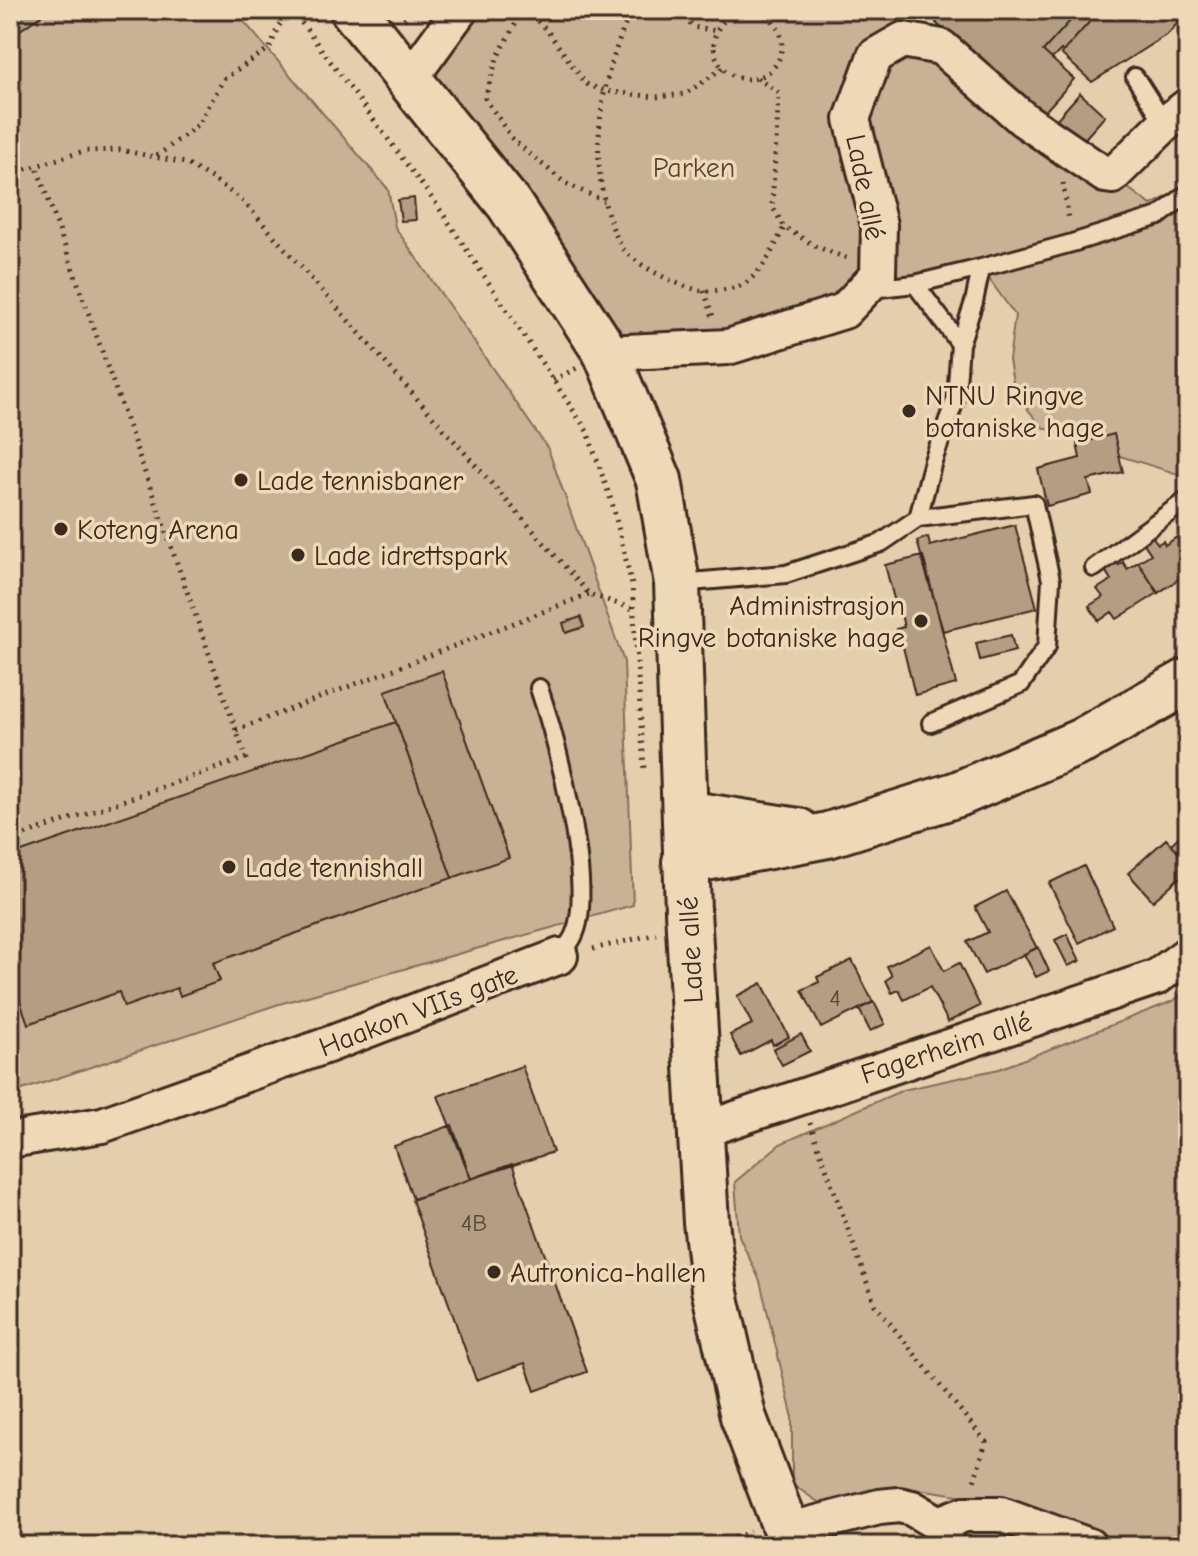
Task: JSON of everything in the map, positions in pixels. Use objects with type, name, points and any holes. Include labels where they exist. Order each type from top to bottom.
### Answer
[{"type":"street","name":"Lade allé","points":[[353,10],[509,204],[606,353],[659,480],[677,583],[685,862],[706,1222],[714,1289],[728,1359],[775,1532]]},
{"type":"street","points":[[409,80],[460,10]]},
{"type":"street","name":"Lade allé","points":[[606,353],[728,347],[844,311],[864,290],[878,275],[879,225],[852,119],[875,56],[903,40],[941,47],[1023,119],[1105,175],[1112,176],[1176,115]]},
{"type":"street","points":[[685,862],[828,835],[958,794],[1082,741],[1188,681]]},
{"type":"street","points":[[685,813],[828,835]]},
{"type":"street","name":"Fagerheim allé","points":[[700,1131],[1157,977],[1188,954]]},
{"type":"street","name":"Haakon VIIs gate","points":[[10,1140],[102,1125],[325,1046],[560,956]]},
{"type":"street","points":[[775,1532],[899,1505],[912,1508],[950,1528],[1001,1514],[1089,1546]]},
{"type":"lane","points":[[1135,77],[1176,115]]},
{"type":"lane","points":[[864,290],[915,284],[1072,243],[1159,216],[1188,193]]},
{"type":"lane","points":[[918,518],[933,461],[956,398],[960,344],[981,268]]},
{"type":"lane","points":[[915,284],[960,344]]},
{"type":"lane","points":[[1094,568],[1188,499]]},
{"type":"lane","points":[[677,583],[786,574],[881,543],[918,518],[1034,504],[1051,580],[1047,646],[1021,684],[931,723]]},
{"type":"lane","points":[[539,688],[566,789],[581,902],[575,934],[560,956]]},
{"type":"path","points":[[157,156],[198,125],[224,79],[270,48],[278,27],[291,10],[437,205],[587,431],[613,506],[632,585],[645,784]]},
{"type":"path","points":[[407,19],[415,10]]},
{"type":"path","points":[[604,201],[565,183],[513,140],[485,98],[497,58],[524,10],[546,29],[586,84],[605,91],[656,97],[685,94],[723,68]]},
{"type":"path","points":[[632,10],[605,91],[597,148],[604,201],[622,249],[657,274],[704,291],[745,285],[769,259],[784,227]]},
{"type":"path","points":[[680,10],[693,27],[717,31]]},
{"type":"path","points":[[768,17],[774,10]]},
{"type":"path","points":[[740,11],[768,17],[781,35],[783,46],[775,66],[757,78],[739,78],[723,68],[714,50],[717,31],[730,16],[740,11]]},
{"type":"path","points":[[757,78],[779,93],[772,206],[784,227],[846,260],[880,259]]},
{"type":"path","points":[[10,159],[12,174],[84,151],[120,150],[185,163],[213,179],[244,202],[589,594],[633,609]]},
{"type":"path","points":[[1068,151],[1062,176],[1072,243]]},
{"type":"path","points":[[10,840],[246,758],[36,165]]},
{"type":"path","points":[[236,730],[589,594]]},
{"type":"path","points":[[655,923],[656,950]]},
{"type":"path","points":[[560,956],[656,934]]},
{"type":"path","points":[[801,1096],[875,1305],[986,1442],[950,1528]]},
{"type":"path","points":[[712,1546],[751,1532],[775,1532]]},
{"type":"green space","name":"Lade idrettspark","points":[[10,10],[234,10],[388,189],[395,227],[548,449],[624,662],[633,905],[279,1004],[10,1094]]},
{"type":"green space","name":"Parken","points":[[466,10],[887,10],[906,25],[866,48],[870,228],[867,272],[839,304],[729,339],[619,345],[431,93],[446,35]]},
{"type":"green space","points":[[903,40],[1112,176],[1151,205],[1188,186],[1188,469],[1181,475],[1094,448],[1042,427],[1015,393],[1009,360],[1015,315],[981,268],[915,284],[878,275],[852,119]]},
{"type":"green space","points":[[1188,989],[1188,1129],[1178,1137],[1188,1188],[1188,1546],[1111,1546],[1063,1521],[984,1499],[919,1489],[818,1502],[792,1484],[792,1414],[760,1281],[739,1236],[735,1182],[780,1144],[903,1090],[999,1069],[1173,1001]]},
{"type":"building","points":[[15,10],[49,10],[10,37],[10,13]]},
{"type":"building","points":[[947,10],[998,10],[1000,13],[1003,10],[1080,10],[1043,51],[1074,79],[1041,116],[936,23]]},
{"type":"building","points":[[1080,10],[1100,10],[1063,52],[1061,50],[1052,59],[1043,51]]},
{"type":"building","points":[[1100,10],[1188,11],[1169,33],[1092,82],[1061,54]]},
{"type":"building","points":[[1080,93],[1105,116],[1080,144],[1055,121]]},
{"type":"building","points":[[414,198],[416,220],[401,221],[398,200]]},
{"type":"building","points":[[1114,434],[1123,472],[1088,480],[1092,494],[1047,506],[1038,469],[1080,458],[1077,444]]},
{"type":"building","points":[[1015,525],[1037,608],[943,631],[917,541],[928,537],[930,546]]},
{"type":"building","points":[[1152,536],[1158,544],[1163,541],[1165,545],[1177,537],[1188,553],[1188,573],[1158,593],[1138,562],[1151,554],[1143,542]]},
{"type":"building","name":"Administrasjon Ringve botaniske hage","points":[[923,556],[956,684],[915,695],[896,629],[904,627],[901,614],[898,614],[885,565]]},
{"type":"building","points":[[1115,560],[1119,565],[1123,562],[1127,569],[1138,562],[1158,593],[1117,619],[1112,612],[1099,621],[1089,606],[1103,597],[1097,589],[1111,580],[1103,567]]},
{"type":"building","points":[[581,617],[584,627],[566,633],[563,623]]},
{"type":"building","points":[[1011,635],[1015,651],[980,660],[976,643]]},
{"type":"building","points":[[442,671],[509,858],[452,878],[385,691]]},
{"type":"building","name":"Lade tennishall","points":[[396,722],[452,878],[213,963],[220,981],[180,996],[177,988],[124,1007],[119,992],[28,1024],[10,973],[10,856]]},
{"type":"building","points":[[1188,828],[1188,863],[1171,844]]},
{"type":"building","points":[[1166,839],[1188,863],[1188,870],[1153,901],[1128,873]]},
{"type":"building","points":[[1084,866],[1113,926],[1079,943],[1049,883]]},
{"type":"building","points":[[1006,891],[1037,948],[984,974],[967,942],[988,932],[975,907]]},
{"type":"building","points":[[1067,934],[1080,961],[1068,966],[1055,940]]},
{"type":"building","points":[[931,945],[944,971],[959,963],[980,1006],[948,1022],[930,987],[904,1000],[899,990],[892,993],[886,980],[892,976],[887,966]]},
{"type":"building","points":[[1038,947],[1049,971],[1036,977],[1024,954]]},
{"type":"building","points":[[852,960],[873,1002],[821,1028],[802,990],[819,982],[817,977]]},
{"type":"building","points":[[762,983],[789,1037],[773,1045],[771,1040],[741,1056],[730,1035],[752,1024],[737,996]]},
{"type":"building","points":[[874,1002],[885,1024],[870,1031],[859,1009]]},
{"type":"building","points":[[801,1034],[810,1051],[782,1065],[773,1049]]},
{"type":"building","points":[[522,1066],[553,1152],[471,1179],[438,1096]]},
{"type":"building","points":[[452,1125],[471,1179],[413,1199],[394,1146]]},
{"type":"building","name":"Autronica-hallen","points":[[512,1164],[587,1372],[535,1391],[525,1363],[476,1380],[412,1200]]},
{"type":"place","name":"NTNU Ringve botaniske hage","points":[[909,411]]},
{"type":"place","name":"Lade tennisbaner","points":[[241,480]]},
{"type":"place","name":"Koteng Arena","points":[[61,529]]},
{"type":"place","name":"Lade idrettspark","points":[[298,555]]},
{"type":"place","name":"Administrasjon Ringve botaniske hage","points":[[921,621]]},
{"type":"place","name":"Lade tennishall","points":[[229,867]]},
{"type":"place","name":"Autronica-hallen","points":[[494,1272]]}]
